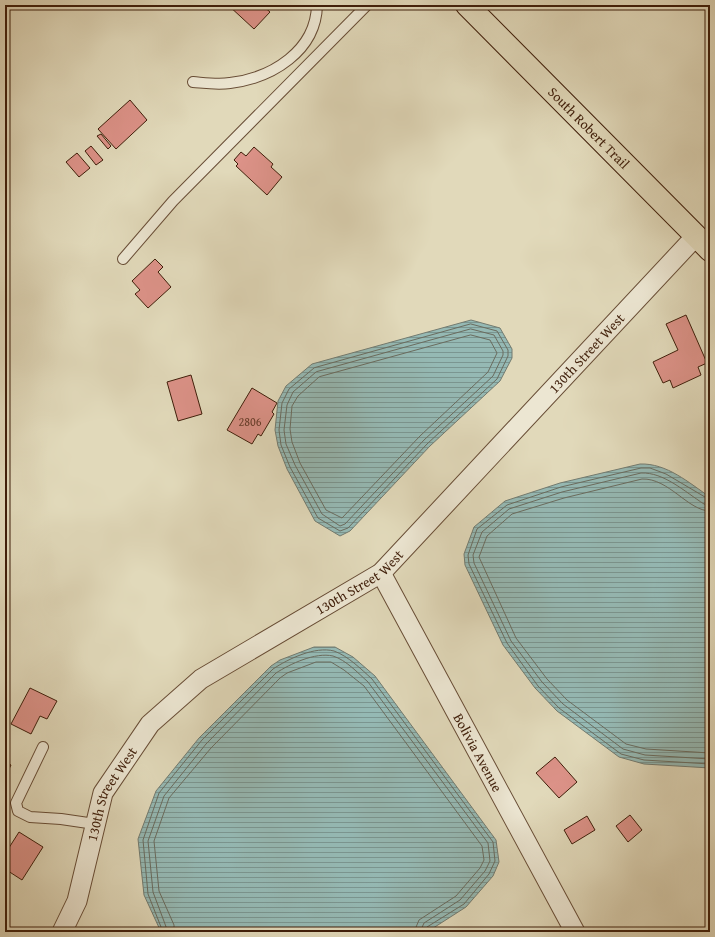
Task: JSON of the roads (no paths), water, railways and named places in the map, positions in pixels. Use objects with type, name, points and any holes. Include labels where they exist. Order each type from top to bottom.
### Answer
[{"type":"main road","name":"South Robert Trail","points":[[467,5],[703,243]]},
{"type":"street","name":"130th Street West","points":[[62,932],[77,900],[103,793],[150,724],[201,679],[381,573],[703,243]]},
{"type":"street","name":"Bolivia Avenue","points":[[381,573],[575,932]]},
{"type":"lane","points":[[193,82],[229,84],[265,74],[288,61],[304,45],[313,28],[317,5]]},
{"type":"lane","points":[[123,259],[173,201],[368,5]]},
{"type":"lane","points":[[43,747],[16,803],[18,811],[30,817],[61,819],[95,824]]},
{"type":"water","points":[[471,320],[500,328],[512,349],[512,358],[500,381],[430,446],[350,531],[340,536],[315,521],[287,469],[278,446],[275,430],[278,401],[286,386],[312,364]]},
{"type":"water","points":[[640,464],[668,470],[686,480],[710,497],[710,768],[644,764],[619,757],[557,711],[535,688],[503,645],[465,565],[464,554],[474,527],[505,501],[560,483]]},
{"type":"water","points":[[314,647],[335,647],[353,657],[375,676],[496,840],[499,862],[493,876],[466,907],[427,932],[161,932],[144,895],[138,839],[156,791],[199,738],[271,666],[280,660]]}]
